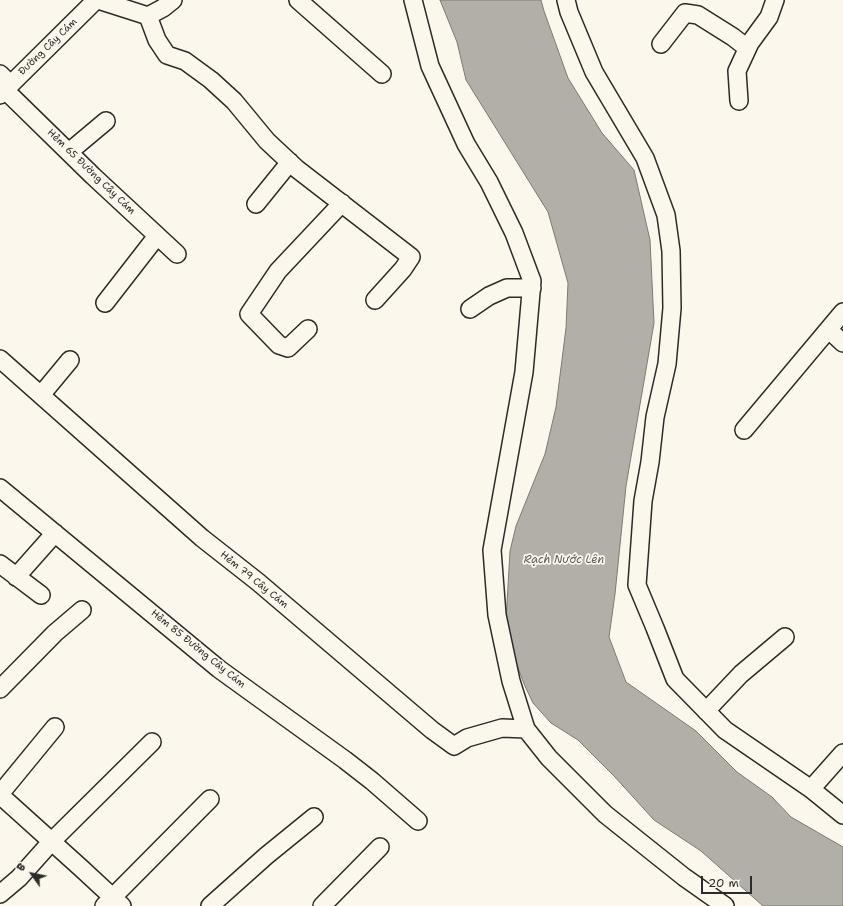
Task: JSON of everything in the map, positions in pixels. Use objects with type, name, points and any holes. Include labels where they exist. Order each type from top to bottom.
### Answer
[{"type":"street","name":"Đường Cây Cám","points":[[4,86],[97,0],[148,16]]},
{"type":"street","points":[[173,0],[163,8],[148,16],[157,40],[167,55],[184,61],[211,80],[234,101],[266,141],[342,204],[411,257],[403,269],[376,300]]},
{"type":"street","points":[[298,0],[382,74]]},
{"type":"street","points":[[413,0],[430,66],[466,144],[490,182],[514,233],[532,281],[524,372],[492,550],[496,615],[511,681],[526,729],[549,758],[605,814],[684,877],[725,906]]},
{"type":"street","points":[[566,0],[569,12],[594,72],[645,158],[666,216],[671,251],[672,308],[667,364],[655,417],[650,462],[643,500],[637,585],[674,679],[725,730],[811,789],[843,815]]},
{"type":"street","points":[[739,101],[737,71],[747,48],[769,17],[775,0]]},
{"type":"street","points":[[661,44],[685,13],[698,15],[733,37],[747,48]]},
{"type":"street","name":"Hẻm 65 Đường Cây Cám","points":[[4,86],[93,176],[177,254]]},
{"type":"street","points":[[69,152],[106,120]]},
{"type":"street","points":[[256,204],[290,162]]},
{"type":"street","points":[[308,328],[288,348],[279,345],[249,314],[278,271],[342,204]]},
{"type":"street","points":[[105,303],[157,236]]},
{"type":"street","points":[[470,309],[489,296],[507,288],[532,288]]},
{"type":"street","points":[[744,430],[843,312]]},
{"type":"street","points":[[829,330],[843,343]]},
{"type":"street","name":"Hẻm 79 Cây Cám","points":[[0,359],[202,538],[258,582],[432,730],[454,746],[467,738],[502,728],[526,729]]},
{"type":"street","points":[[41,395],[70,360]]},
{"type":"street","name":"Hẻm 85 Đường Cây Cám","points":[[0,488],[220,669],[345,760],[418,821]]},
{"type":"street","points":[[16,576],[55,533]]},
{"type":"street","points":[[0,564],[41,595]]},
{"type":"street","points":[[0,689],[55,633],[82,610]]},
{"type":"street","points":[[706,711],[741,674],[785,637]]},
{"type":"street","points":[[55,727],[0,795],[52,841],[113,903],[210,799]]},
{"type":"street","points":[[0,894],[19,878],[52,841],[152,742]]},
{"type":"street","points":[[811,789],[843,753]]},
{"type":"street","points":[[210,906],[266,856],[314,817]]},
{"type":"street","points":[[322,906],[380,847]]},
{"type":"water","name":"Rạch Nước Lên","points":[[440,0],[541,0],[568,78],[602,133],[634,170],[650,240],[654,323],[626,486],[609,637],[626,682],[696,731],[737,772],[772,797],[791,817],[843,847],[843,906],[763,906],[701,851],[654,820],[614,776],[578,740],[551,723],[533,703],[525,686],[516,663],[506,621],[510,551],[516,526],[545,454],[556,407],[566,328],[568,283],[548,212],[466,80],[457,42]]}]
